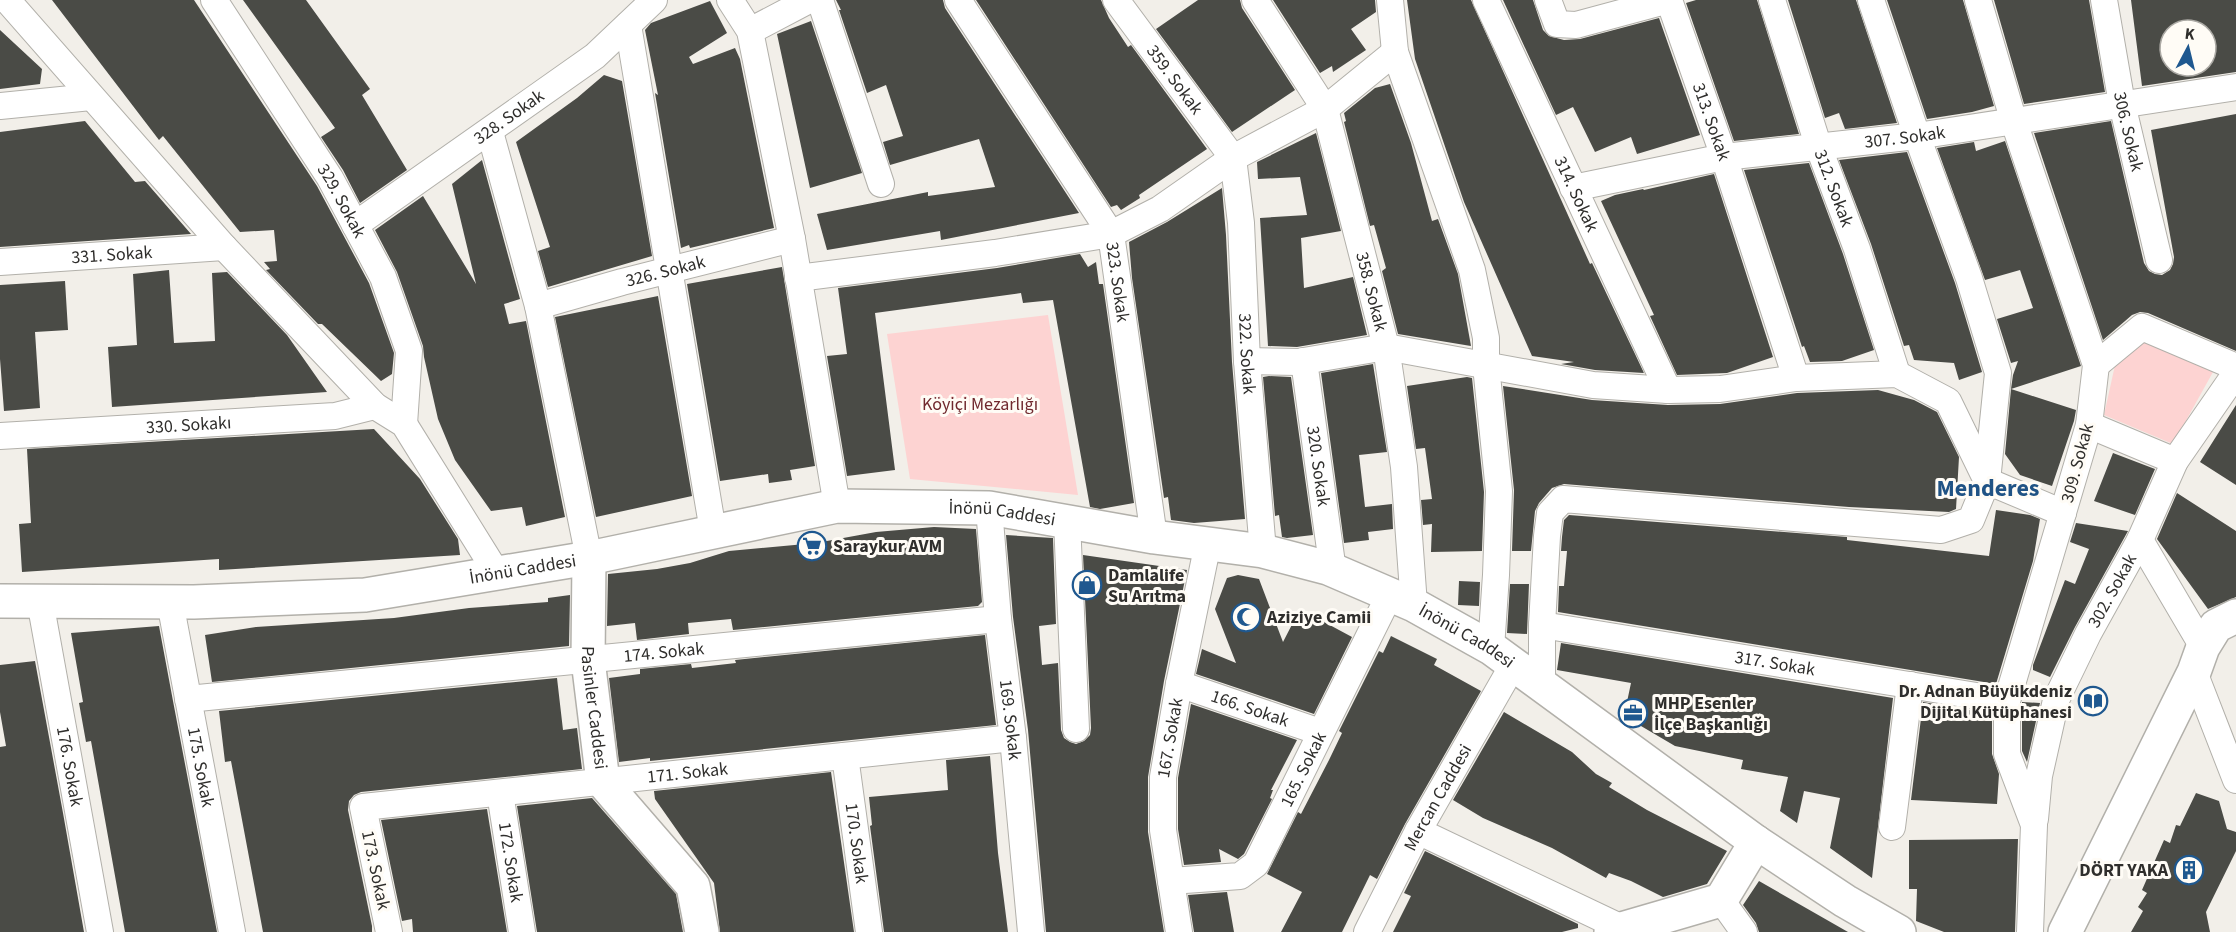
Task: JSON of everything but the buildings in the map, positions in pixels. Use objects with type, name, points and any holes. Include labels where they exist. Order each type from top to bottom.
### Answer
[{"type":"main road","name":"İnönü Caddesi","points":[[0,601],[170,602],[365,595],[589,558],[837,506],[989,508],[1154,537],[1263,550],[1333,571],[1402,601],[1502,657],[1756,842],[1845,901],[1899,932]]},
{"type":"main road","name":"Pasinler Caddesi","points":[[589,558],[588,660],[603,782],[693,886],[702,932]]},
{"type":"main road","points":[[2065,932],[2198,659],[2216,626],[2236,616]]},
{"type":"main road","points":[[1620,931],[1721,900],[1756,842]]},
{"type":"street","points":[[7,0],[224,247],[375,406],[404,424],[498,574]]},
{"type":"street","name":"329. Sokak","points":[[214,0],[330,178],[382,277],[409,351],[404,424]]},
{"type":"street","name":"328. Sokak","points":[[355,225],[595,57],[654,0]]},
{"type":"street","points":[[730,0],[750,31],[792,239],[837,506]]},
{"type":"street","points":[[750,31],[809,0]]},
{"type":"street","points":[[820,0],[881,184]]},
{"type":"street","name":"323. Sokak","points":[[958,0],[1112,234],[1154,537]]},
{"type":"street","name":"359. Sokak","points":[[1116,0],[1233,158]]},
{"type":"street","name":"358. Sokak","points":[[1256,0],[1325,109],[1386,346],[1404,467],[1402,601]]},
{"type":"street","points":[[1390,0],[1395,52],[1472,270],[1486,338],[1486,366],[1499,491],[1502,657]]},
{"type":"street","name":"314. Sokak","points":[[1486,0],[1668,390]]},
{"type":"street","name":"313. Sokak","points":[[1548,0],[1557,24],[1576,25],[1669,0],[1724,157],[1796,378]]},
{"type":"street","name":"312. Sokak","points":[[1772,0],[1819,148],[1857,249],[1897,374]]},
{"type":"street","points":[[1542,684],[1546,536],[1550,513],[1563,499],[1941,530],[1971,520],[1987,481],[1998,373],[1969,278],[1917,136],[1871,0]]},
{"type":"street","name":"309. Sokak","points":[[1978,0],[2014,122],[2096,365],[2089,425],[2007,701],[2007,754],[2034,825],[2030,932]]},
{"type":"street","name":"306. Sokak","points":[[2104,0],[2122,104],[2158,260]]},
{"type":"street","points":[[628,25],[713,531]]},
{"type":"street","points":[[798,278],[995,253],[1112,234],[1160,209],[1233,158],[1325,109],[1395,52]]},
{"type":"street","name":"307. Sokak","points":[[1573,188],[1724,157],[1917,136],[2236,87]]},
{"type":"street","points":[[0,106],[91,97]]},
{"type":"street","points":[[490,132],[538,306],[589,558]]},
{"type":"street","name":"322. Sokak","points":[[1233,158],[1241,223],[1246,361],[1263,550]]},
{"type":"street","name":"326. Sokak","points":[[538,306],[792,239]]},
{"type":"street","name":"331. Sokak","points":[[0,262],[224,247]]},
{"type":"street","points":[[2096,365],[2142,327],[2236,367]]},
{"type":"street","points":[[1246,361],[1304,361],[1386,346],[1593,385],[1668,390],[1720,389],[1796,378],[1897,374],[1948,401],[1987,481],[2063,513]]},
{"type":"street","name":"320. Sokak","points":[[1304,361],[1333,571]]},
{"type":"street","name":"302. Sokak","points":[[2034,825],[2039,776],[2056,700],[2088,634],[2140,540],[2175,461],[2236,373]]},
{"type":"street","name":"330. Sokakı","points":[[0,436],[335,416],[375,406]]},
{"type":"street","points":[[2089,425],[2175,461]]},
{"type":"street","name":"169. Sokak","points":[[989,508],[998,619],[1013,738],[1031,932]]},
{"type":"street","points":[[1067,521],[1076,729]]},
{"type":"street","points":[[2140,540],[2198,659],[2236,780]]},
{"type":"street","name":"167. Sokak","points":[[1179,932],[1163,830],[1163,777],[1179,684],[1208,543]]},
{"type":"street","name":"176. Sokak","points":[[40,601],[100,932]]},
{"type":"street","name":"165. Sokak","points":[[1171,880],[1240,876],[1256,864],[1320,732],[1402,601]]},
{"type":"street","name":"175. Sokak","points":[[170,602],[232,932]]},
{"type":"street","name":"174. Sokak","points":[[188,699],[998,619]]},
{"type":"street","name":"317. Sokak","points":[[1542,625],[2007,701]]},
{"type":"street","name":"Mercan Caddesi","points":[[1367,932],[1502,657]]},
{"type":"street","name":"166. Sokak","points":[[1179,684],[1320,732]]},
{"type":"street","points":[[1892,827],[1910,685]]},
{"type":"street","name":"171. Sokak","points":[[363,807],[1013,738]]},
{"type":"street","name":"170. Sokak","points":[[845,756],[869,932]]},
{"type":"street","name":"172. Sokak","points":[[500,793],[522,932]]},
{"type":"street","name":"173. Sokak","points":[[363,807],[389,932]]},
{"type":"street","points":[[1418,831],[1620,931]]},
{"type":"street","points":[[1721,900],[1744,932]]},
{"type":"green space","name":"Köyiçi Mezarlığı","points":[[1048,315],[1078,495],[910,479],[887,334]]},
{"type":"green space","points":[[2151,336],[2213,372],[2173,444],[2104,415],[2117,356]]},
{"type":"place","name":"Saraykur AVM","points":[[812,546]]},
{"type":"place","name":"Damlalife Su Arıtma","points":[[1087,585]]},
{"type":"place","name":"Aziziye Camii","points":[[1246,617]]},
{"type":"place","name":"Dr. Adnan Büyükdeniz Dijital Kütüphanesi","points":[[2093,701]]},
{"type":"place","name":"MHP Esenler İlçe Başkanlığı","points":[[1633,713]]},
{"type":"place","name":"DÖRT YAKA","points":[[2189,870]]},
{"type":"district","name":"Menderes","points":[[1988,488]]}]
